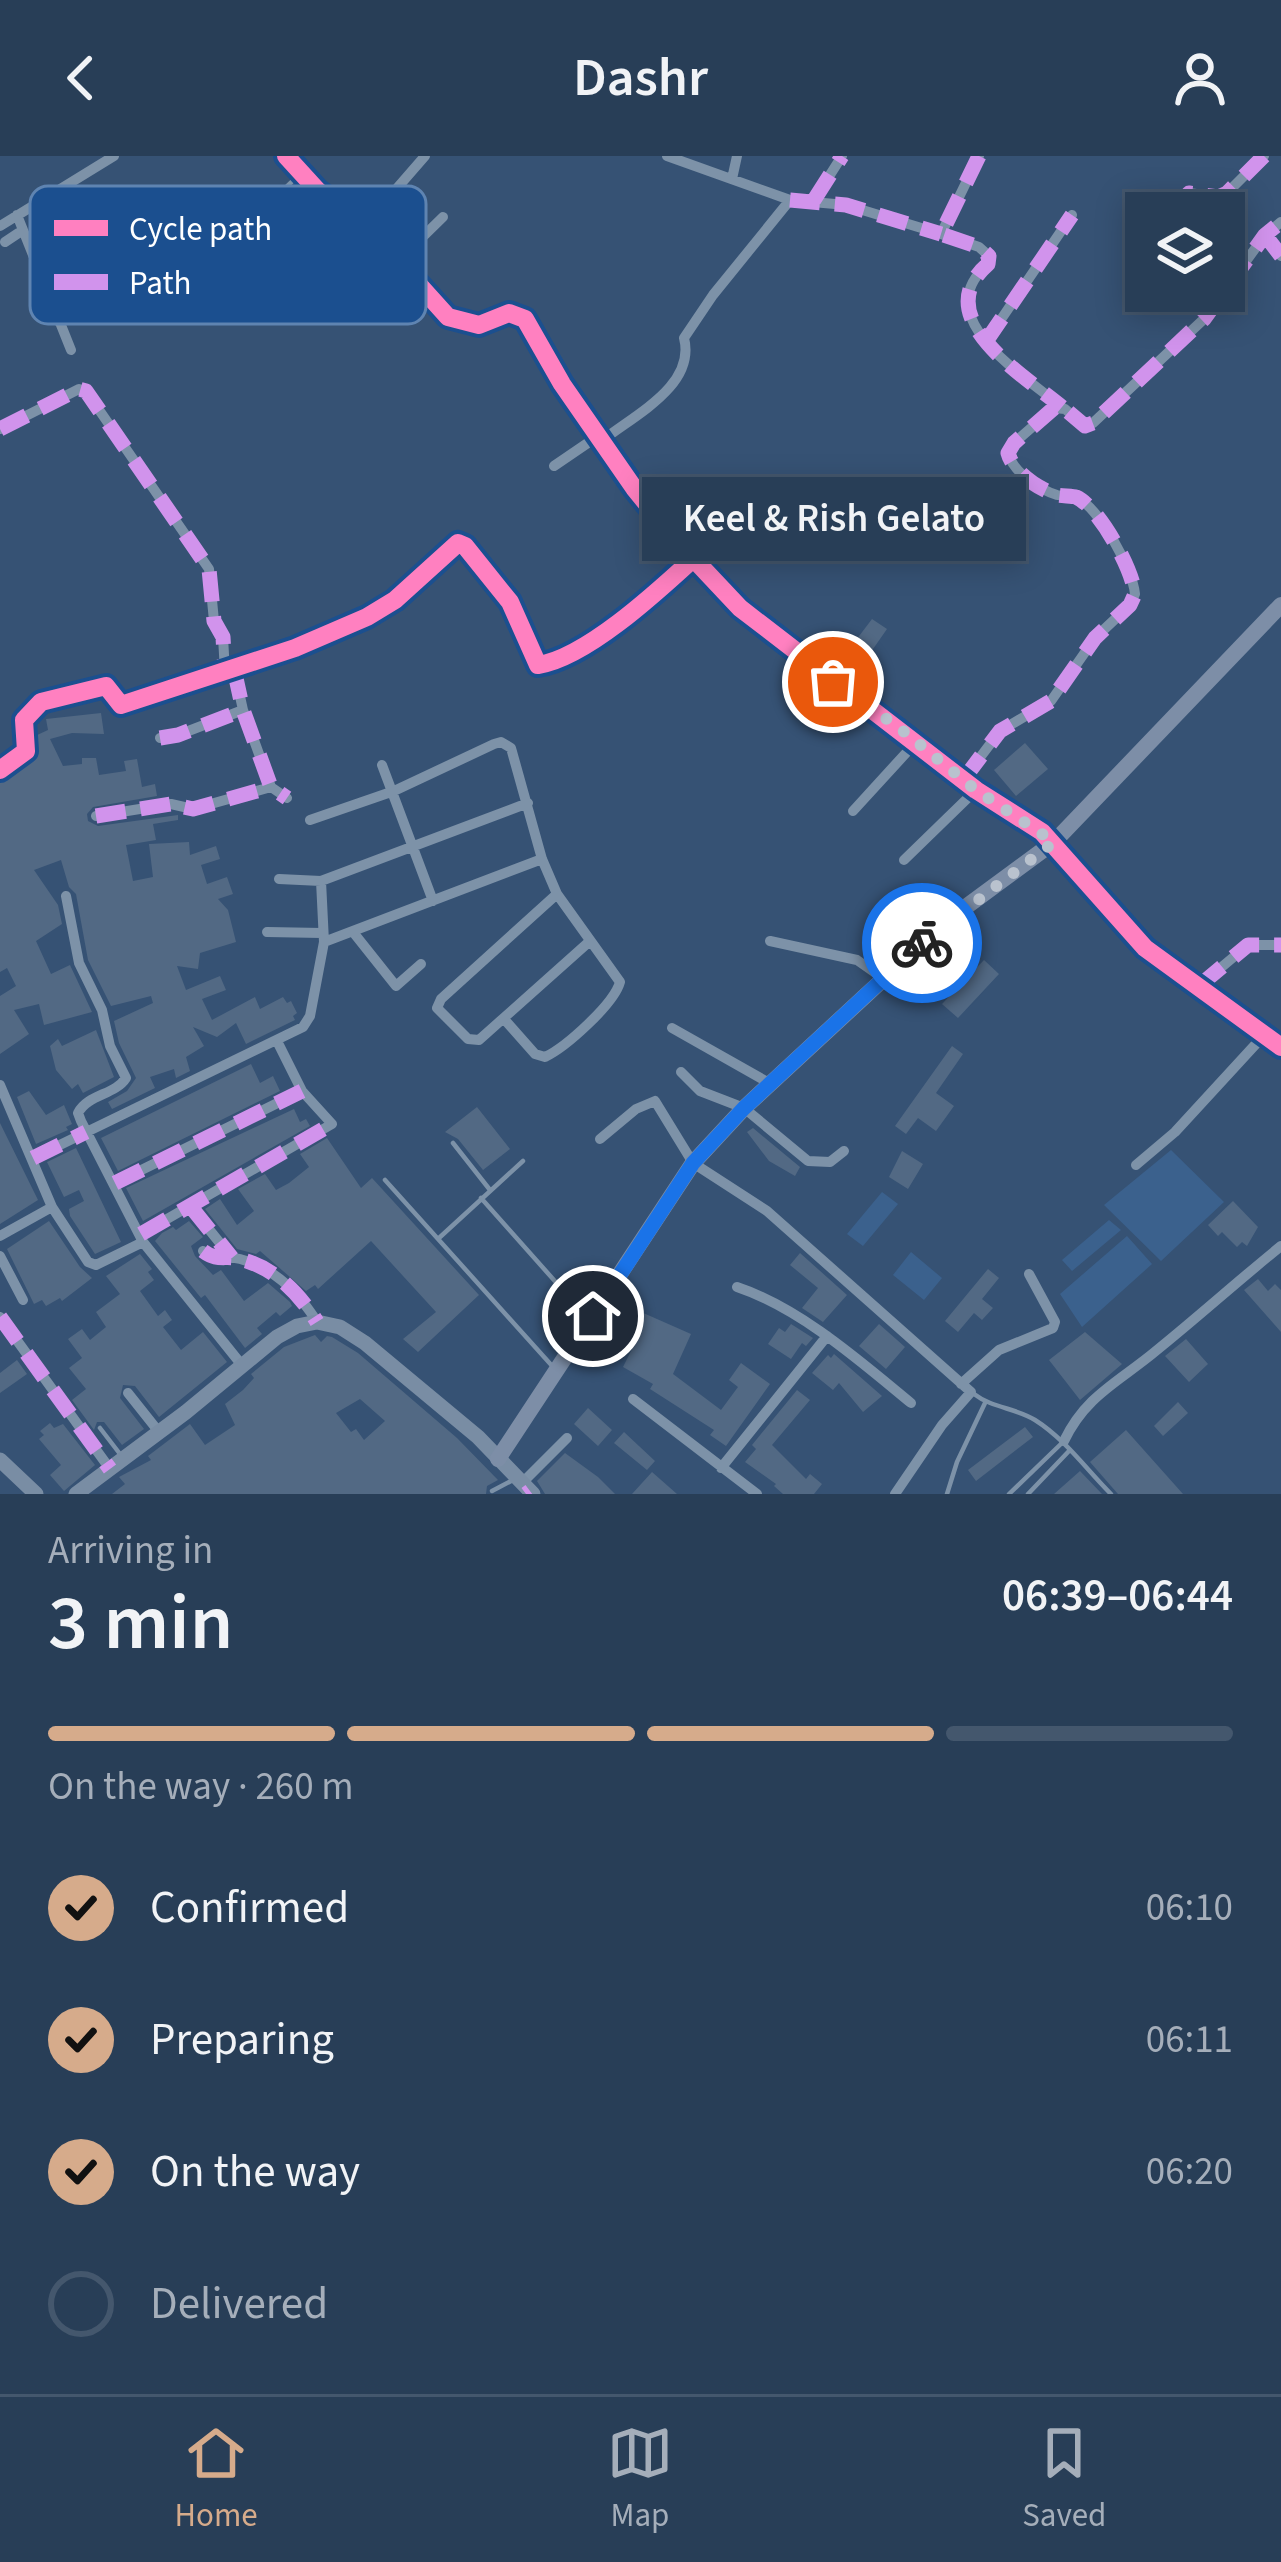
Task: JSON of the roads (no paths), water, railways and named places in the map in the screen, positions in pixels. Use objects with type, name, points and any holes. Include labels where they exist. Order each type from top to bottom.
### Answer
[{"type":"main road","points":[[498,1459],[693,1163],[744,1108],[944,923],[1054,842],[1281,605]]},
{"type":"main road","points":[[76,1494],[286,1330],[317,1322],[340,1327],[365,1343],[460,1421],[526,1488]]},
{"type":"main road","points":[[0,1460],[35,1494]]},
{"type":"street","points":[[65,186],[114,156]]},
{"type":"street","points":[[286,156],[314,186]]},
{"type":"street","points":[[399,186],[425,156]]},
{"type":"street","points":[[732,179],[737,156]]},
{"type":"street","points":[[814,200],[842,156]]},
{"type":"street","points":[[941,234],[979,156]]},
{"type":"street","points":[[1229,192],[1264,156]]},
{"type":"street","points":[[676,158],[790,200],[846,205],[979,248],[989,256],[988,263],[970,281],[966,296],[976,330],[985,343],[1082,424],[1093,423],[1208,312]]},
{"type":"street","points":[[554,466],[675,385],[688,358],[684,338],[790,200]]},
{"type":"street","points":[[0,226],[30,207]]},
{"type":"street","points":[[17,215],[30,247]]},
{"type":"street","points":[[985,343],[1072,215]]},
{"type":"street","points":[[426,233],[442,217]]},
{"type":"street","points":[[1245,262],[1264,235],[1281,222]]},
{"type":"street","points":[[2,242],[23,230]]},
{"type":"street","points":[[1264,235],[1281,256]]},
{"type":"street","points":[[426,293],[448,317],[479,325],[508,313],[525,319],[646,502],[758,624],[976,790],[1054,842],[1139,942],[1281,1047]]},
{"type":"street","points":[[60,324],[70,350]]},
{"type":"street","points":[[0,429],[79,389],[86,391],[208,569],[214,621],[223,637],[229,670],[271,787],[287,798]]},
{"type":"street","points":[[963,780],[1000,731],[1051,701],[1094,638],[1134,598],[1129,570],[1091,511],[1073,496],[1060,496],[1037,484],[1008,457],[1014,442],[1051,410],[1062,407]]},
{"type":"street","points":[[0,770],[26,751],[24,720],[41,702],[106,686],[121,705],[229,670],[367,617],[395,600],[458,543],[510,602],[538,664],[564,656],[612,627],[694,558]]},
{"type":"street","points":[[160,738],[243,710]]},
{"type":"street","points":[[854,811],[916,741]]},
{"type":"street","points":[[310,820],[394,791],[501,742],[515,756],[542,859],[557,894],[614,970],[620,986],[548,1056],[538,1056],[504,1019]]},
{"type":"street","points":[[382,765],[433,901]]},
{"type":"street","points":[[96,816],[171,804],[194,808],[271,787]]},
{"type":"street","points":[[904,860],[976,790]]},
{"type":"street","points":[[279,880],[321,881],[527,803]]},
{"type":"street","points":[[267,932],[323,938],[353,932],[542,859]]},
{"type":"street","points":[[33,1158],[307,1023],[323,938],[321,881]]},
{"type":"street","points":[[557,894],[436,1006],[472,1041],[479,1040],[590,941]]},
{"type":"street","points":[[66,896],[77,956],[126,1078],[80,1108],[86,1132],[142,1238],[241,1364]]},
{"type":"street","points":[[353,932],[396,986],[421,964]]},
{"type":"street","points":[[770,941],[857,960],[884,979]]},
{"type":"street","points":[[1198,986],[1248,945],[1281,945]]},
{"type":"street","points":[[672,1028],[771,1084]]},
{"type":"street","points":[[1136,1166],[1175,1132],[1266,1033]]},
{"type":"street","points":[[0,1085],[52,1207],[92,1264],[332,1124],[302,1091],[277,1041]]},
{"type":"street","points":[[681,1072],[700,1091],[744,1108],[808,1161],[830,1162],[844,1151]]},
{"type":"street","points":[[115,1183],[302,1091]]},
{"type":"street","points":[[600,1139],[636,1109],[656,1101],[693,1163],[767,1211],[966,1388]]},
{"type":"street","points":[[0,1236],[52,1207]]},
{"type":"street","points":[[191,1207],[232,1258],[280,1278],[303,1299],[317,1322]]},
{"type":"street","points":[[1066,1446],[1088,1402],[1281,1246]]},
{"type":"street","points":[[202,1251],[218,1261],[232,1258]]},
{"type":"street","points":[[0,1256],[23,1300]]},
{"type":"street","points":[[896,1494],[966,1388],[999,1350],[1055,1325],[1029,1274]]},
{"type":"street","points":[[737,1287],[766,1297],[827,1336],[911,1403]]},
{"type":"street","points":[[0,1317],[116,1464]]},
{"type":"street","points":[[721,1468],[827,1336]]},
{"type":"street","points":[[128,1393],[159,1432]]},
{"type":"street","points":[[633,1399],[758,1494]]},
{"type":"street","points":[[526,1488],[566,1438]]},
{"type":"lane","points":[[287,186],[301,173]]},
{"type":"lane","points":[[453,1143],[490,1190]]},
{"type":"lane","points":[[439,1238],[523,1161]]},
{"type":"lane","points":[[385,1180],[558,1372]]},
{"type":"lane","points":[[481,1198],[577,1306]]},
{"type":"lane","points":[[966,1388],[985,1403],[1034,1420],[1111,1494]]},
{"type":"lane","points":[[947,1494],[985,1403]]},
{"type":"lane","points":[[100,1428],[116,1464]]},
{"type":"lane","points":[[1009,1494],[1066,1446]]},
{"type":"lane","points":[[1028,1494],[1066,1446]]},
{"type":"lane","points":[[492,1491],[526,1488]]},
{"type":"water","points":[[1171,1150],[1224,1202],[1161,1261],[1104,1205]]},
{"type":"water","points":[[882,1192],[898,1204],[863,1246],[847,1234]]},
{"type":"water","points":[[1109,1220],[1121,1230],[1072,1271],[1062,1260]]},
{"type":"water","points":[[1127,1236],[1152,1264],[1082,1327],[1060,1294]]},
{"type":"water","points":[[911,1252],[942,1278],[924,1300],[893,1275]]},
{"type":"place","name":"Keel & Rish Gelato","points":[[833,682]]}]
